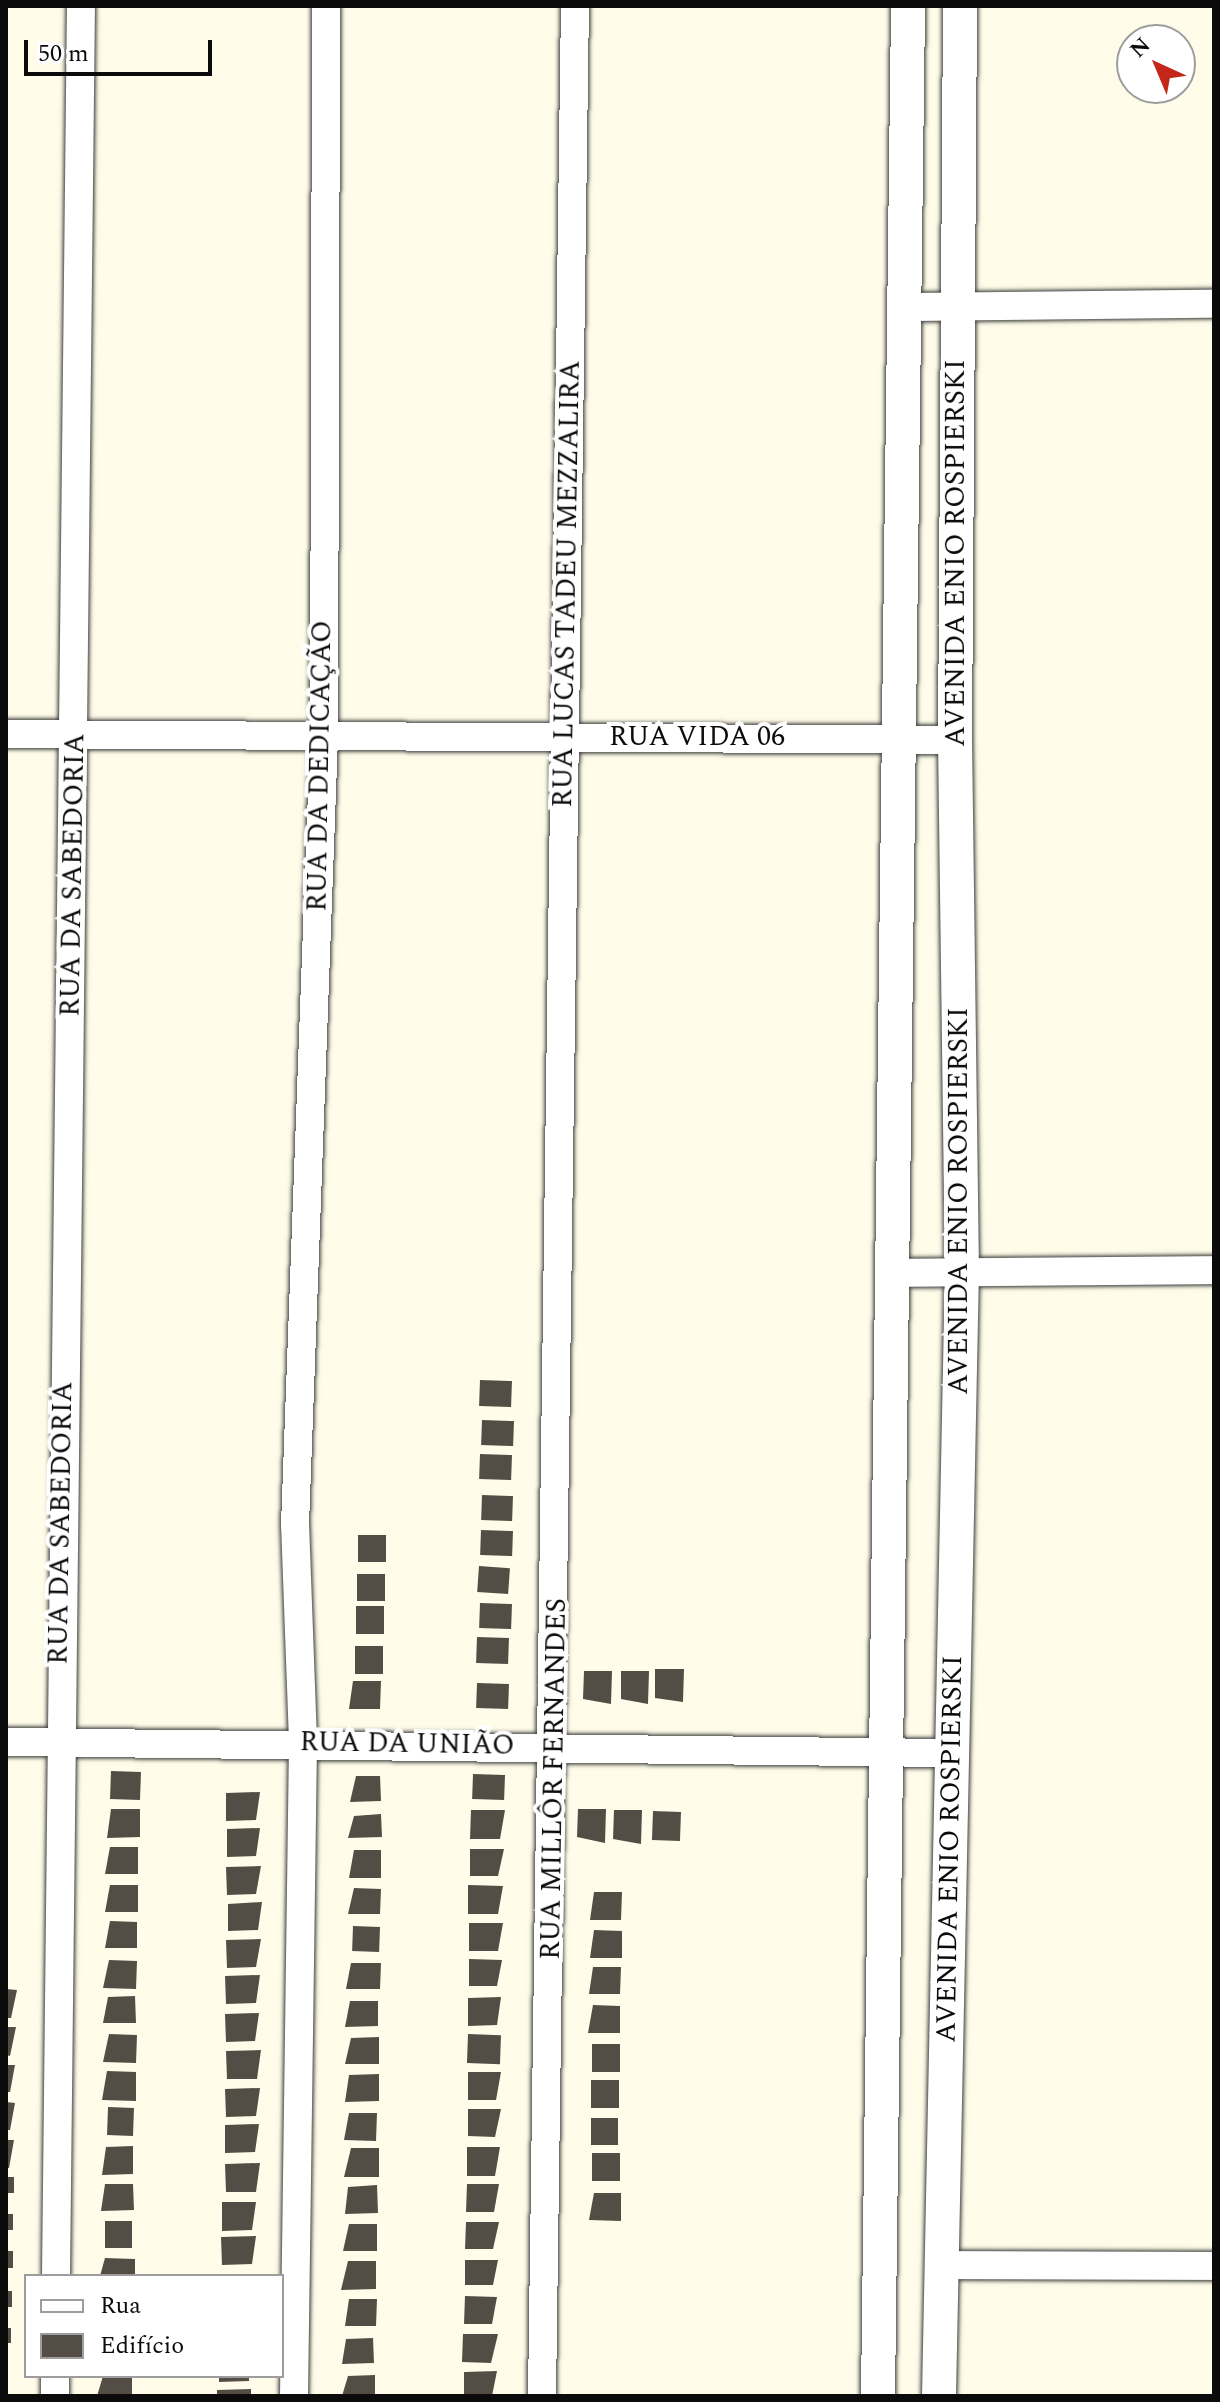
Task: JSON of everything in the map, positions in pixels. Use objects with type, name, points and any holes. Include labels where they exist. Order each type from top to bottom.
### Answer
[{"type":"street","name":"RUA DA SABEDORIA","points":[[56,2274],[57,1743],[76,737],[81,6]]},
{"type":"street","name":"RUA DA DEDICAÇÃO","points":[[294,2396],[303,1741],[295,1525],[324,738],[326,6]]},
{"type":"street","name":"RUA LUCAS TADEU MEZZALIRA","points":[[561,1162],[575,6]]},
{"type":"street","name":"AVENIDA ENIO ROSPIERSKI","points":[[878,2396],[892,1752],[896,738],[908,6]]},
{"type":"street","name":"AVENIDA ENIO ROSPIERSKI","points":[[939,2396],[962,1273],[955,740],[960,6]]},
{"type":"street","points":[[904,307],[1214,304]]},
{"type":"street","name":"RUA VIDA 06","points":[[6,734],[76,737],[955,740]]},
{"type":"street","name":"RUA MILLÔR FERNANDES","points":[[542,2396],[556,1747],[561,1162]]},
{"type":"street","points":[[894,1273],[1214,1270]]},
{"type":"street","name":"RUA DA UNIÃO","points":[[6,1742],[303,1741],[952,1753]]},
{"type":"street","points":[[942,2265],[1214,2266]]},
{"type":"building","points":[[480,1380],[512,1381],[511,1407],[479,1406]]},
{"type":"building","points":[[482,1420],[514,1421],[513,1446],[481,1445]]},
{"type":"building","points":[[480,1454],[512,1455],[511,1480],[479,1479]]},
{"type":"building","points":[[482,1495],[513,1496],[512,1521],[481,1520]]},
{"type":"building","points":[[481,1530],[513,1531],[512,1556],[480,1555]]},
{"type":"building","points":[[358,1535],[386,1535],[386,1562],[358,1562]]},
{"type":"building","points":[[479,1566],[510,1568],[508,1594],[477,1592]]},
{"type":"building","points":[[357,1574],[385,1574],[385,1601],[357,1601]]},
{"type":"building","points":[[480,1603],[512,1604],[511,1629],[479,1628]]},
{"type":"building","points":[[356,1606],[384,1606],[384,1634],[356,1634]]},
{"type":"building","points":[[477,1637],[509,1638],[508,1664],[476,1663]]},
{"type":"building","points":[[355,1646],[383,1646],[383,1674],[355,1674]]},
{"type":"building","points":[[655,1669],[684,1669],[683,1702],[655,1698]]},
{"type":"building","points":[[584,1671],[612,1671],[611,1704],[583,1699]]},
{"type":"building","points":[[621,1671],[649,1671],[648,1704],[621,1699]]},
{"type":"building","points":[[353,1681],[381,1681],[380,1709],[349,1709]]},
{"type":"building","points":[[477,1683],[509,1684],[508,1709],[476,1708]]},
{"type":"building","points":[[111,1771],[141,1772],[140,1800],[110,1799]]},
{"type":"building","points":[[473,1774],[505,1775],[504,1800],[472,1799]]},
{"type":"building","points":[[356,1776],[380,1776],[381,1801],[350,1802]]},
{"type":"building","points":[[260,1792],[256,1820],[226,1821],[226,1793]]},
{"type":"building","points":[[111,1809],[140,1809],[140,1837],[107,1838]]},
{"type":"building","points":[[578,1809],[606,1809],[605,1843],[577,1837]]},
{"type":"building","points":[[471,1810],[505,1810],[500,1839],[470,1839]]},
{"type":"building","points":[[614,1810],[642,1810],[641,1844],[613,1839]]},
{"type":"building","points":[[653,1811],[681,1812],[680,1841],[652,1840]]},
{"type":"building","points":[[381,1814],[382,1837],[348,1838],[354,1816]]},
{"type":"building","points":[[260,1828],[256,1856],[227,1857],[227,1829]]},
{"type":"building","points":[[110,1847],[138,1847],[138,1874],[105,1874]]},
{"type":"building","points":[[470,1849],[504,1849],[498,1876],[470,1876]]},
{"type":"building","points":[[354,1850],[381,1850],[381,1878],[349,1878]]},
{"type":"building","points":[[261,1866],[256,1894],[227,1895],[226,1867]]},
{"type":"building","points":[[110,1885],[138,1885],[138,1912],[105,1912]]},
{"type":"building","points":[[468,1885],[503,1886],[498,1914],[468,1914]]},
{"type":"building","points":[[354,1888],[381,1889],[380,1914],[348,1914]]},
{"type":"building","points":[[594,1892],[622,1892],[621,1920],[590,1920]]},
{"type":"building","points":[[262,1902],[258,1930],[228,1931],[228,1904]]},
{"type":"building","points":[[110,1921],[137,1922],[137,1948],[105,1948]]},
{"type":"building","points":[[469,1923],[503,1923],[498,1951],[469,1951]]},
{"type":"building","points":[[353,1926],[380,1927],[379,1952],[352,1951]]},
{"type":"building","points":[[594,1930],[622,1931],[622,1958],[590,1958]]},
{"type":"building","points":[[261,1939],[256,1967],[227,1968],[226,1940]]},
{"type":"building","points":[[469,1959],[502,1960],[497,1986],[469,1986]]},
{"type":"building","points":[[109,1960],[137,1961],[136,1989],[103,1988]]},
{"type":"building","points":[[351,1963],[381,1963],[380,1989],[346,1989]]},
{"type":"building","points":[[593,1967],[621,1967],[620,1994],[589,1994]]},
{"type":"building","points":[[260,1975],[256,2003],[226,2004],[225,1976]]},
{"type":"building","points":[[6,1989],[17,1990],[11,2018],[6,2018]]},
{"type":"building","points":[[135,1996],[136,2023],[103,2023],[108,1997]]},
{"type":"building","points":[[501,1997],[497,2025],[468,2026],[468,1998]]},
{"type":"building","points":[[350,2001],[378,2001],[378,2026],[345,2027]]},
{"type":"building","points":[[593,2005],[620,2006],[620,2033],[588,2033]]},
{"type":"building","points":[[259,2013],[255,2041],[226,2042],[225,2014]]},
{"type":"building","points":[[6,2027],[16,2027],[10,2056],[6,2055]]},
{"type":"building","points":[[109,2034],[137,2035],[136,2063],[103,2062]]},
{"type":"building","points":[[468,2034],[501,2035],[500,2064],[467,2063]]},
{"type":"building","points":[[379,2037],[379,2064],[345,2064],[351,2038]]},
{"type":"building","points":[[592,2044],[620,2044],[620,2072],[592,2072]]},
{"type":"building","points":[[261,2050],[257,2079],[227,2079],[226,2051]]},
{"type":"building","points":[[6,2065],[15,2065],[10,2092],[6,2092]]},
{"type":"building","points":[[107,2071],[136,2072],[136,2101],[102,2100]]},
{"type":"building","points":[[468,2072],[501,2072],[496,2100],[468,2100]]},
{"type":"building","points":[[379,2074],[379,2101],[345,2102],[349,2075]]},
{"type":"building","points":[[591,2080],[619,2080],[619,2108],[591,2108]]},
{"type":"building","points":[[260,2088],[256,2116],[226,2117],[225,2089]]},
{"type":"building","points":[[6,2102],[15,2103],[10,2130],[6,2130]]},
{"type":"building","points":[[108,2107],[134,2108],[133,2136],[107,2135]]},
{"type":"building","points":[[468,2109],[501,2109],[495,2137],[468,2136]]},
{"type":"building","points":[[349,2113],[377,2113],[376,2141],[344,2140]]},
{"type":"building","points":[[591,2118],[618,2118],[618,2145],[591,2145]]},
{"type":"building","points":[[259,2124],[255,2152],[225,2153],[225,2125]]},
{"type":"building","points":[[6,2140],[14,2140],[9,2168],[6,2168]]},
{"type":"building","points":[[133,2146],[133,2174],[102,2175],[106,2147]]},
{"type":"building","points":[[467,2147],[500,2147],[495,2176],[467,2176]]},
{"type":"building","points":[[351,2148],[379,2148],[379,2177],[344,2177]]},
{"type":"building","points":[[592,2153],[620,2153],[620,2181],[592,2181]]},
{"type":"building","points":[[260,2163],[256,2192],[226,2192],[225,2164]]},
{"type":"building","points":[[6,2177],[14,2177],[14,2193],[6,2193]]},
{"type":"building","points":[[105,2184],[133,2184],[134,2210],[101,2211]]},
{"type":"building","points":[[467,2184],[499,2184],[494,2212],[466,2212]]},
{"type":"building","points":[[377,2185],[378,2213],[345,2214],[348,2187]]},
{"type":"building","points":[[594,2193],[621,2193],[621,2221],[589,2220]]},
{"type":"building","points":[[222,2202],[256,2202],[252,2230],[222,2231]]},
{"type":"building","points":[[6,2214],[13,2214],[13,2230],[6,2230]]},
{"type":"building","points":[[105,2221],[132,2221],[132,2248],[105,2248]]},
{"type":"building","points":[[466,2222],[499,2222],[493,2249],[465,2249]]},
{"type":"building","points":[[349,2224],[377,2224],[377,2251],[343,2251]]},
{"type":"building","points":[[256,2236],[252,2264],[222,2265],[221,2237]]},
{"type":"building","points":[[6,2251],[13,2251],[13,2268],[6,2268]]},
{"type":"building","points":[[105,2258],[135,2259],[135,2274],[101,2274]]},
{"type":"building","points":[[465,2260],[498,2260],[493,2285],[465,2285]]},
{"type":"building","points":[[348,2261],[376,2261],[376,2289],[341,2290]]},
{"type":"building","points":[[6,2291],[12,2291],[12,2307],[6,2307]]},
{"type":"building","points":[[465,2296],[497,2297],[492,2324],[464,2324]]},
{"type":"building","points":[[349,2299],[377,2299],[376,2326],[345,2326]]},
{"type":"building","points":[[6,2328],[11,2328],[11,2343],[6,2343]]},
{"type":"building","points":[[463,2334],[498,2334],[491,2363],[462,2362]]},
{"type":"building","points":[[373,2338],[374,2363],[342,2364],[346,2339]]},
{"type":"building","points":[[497,2371],[492,2396],[464,2396],[464,2372]]},
{"type":"building","points":[[375,2375],[375,2396],[342,2396],[348,2376]]},
{"type":"building","points":[[102,2378],[132,2378],[132,2396],[97,2396]]},
{"type":"building","points":[[219,2378],[249,2378],[249,2381],[219,2382]]},
{"type":"building","points":[[251,2389],[251,2396],[217,2396],[217,2390]]}]
